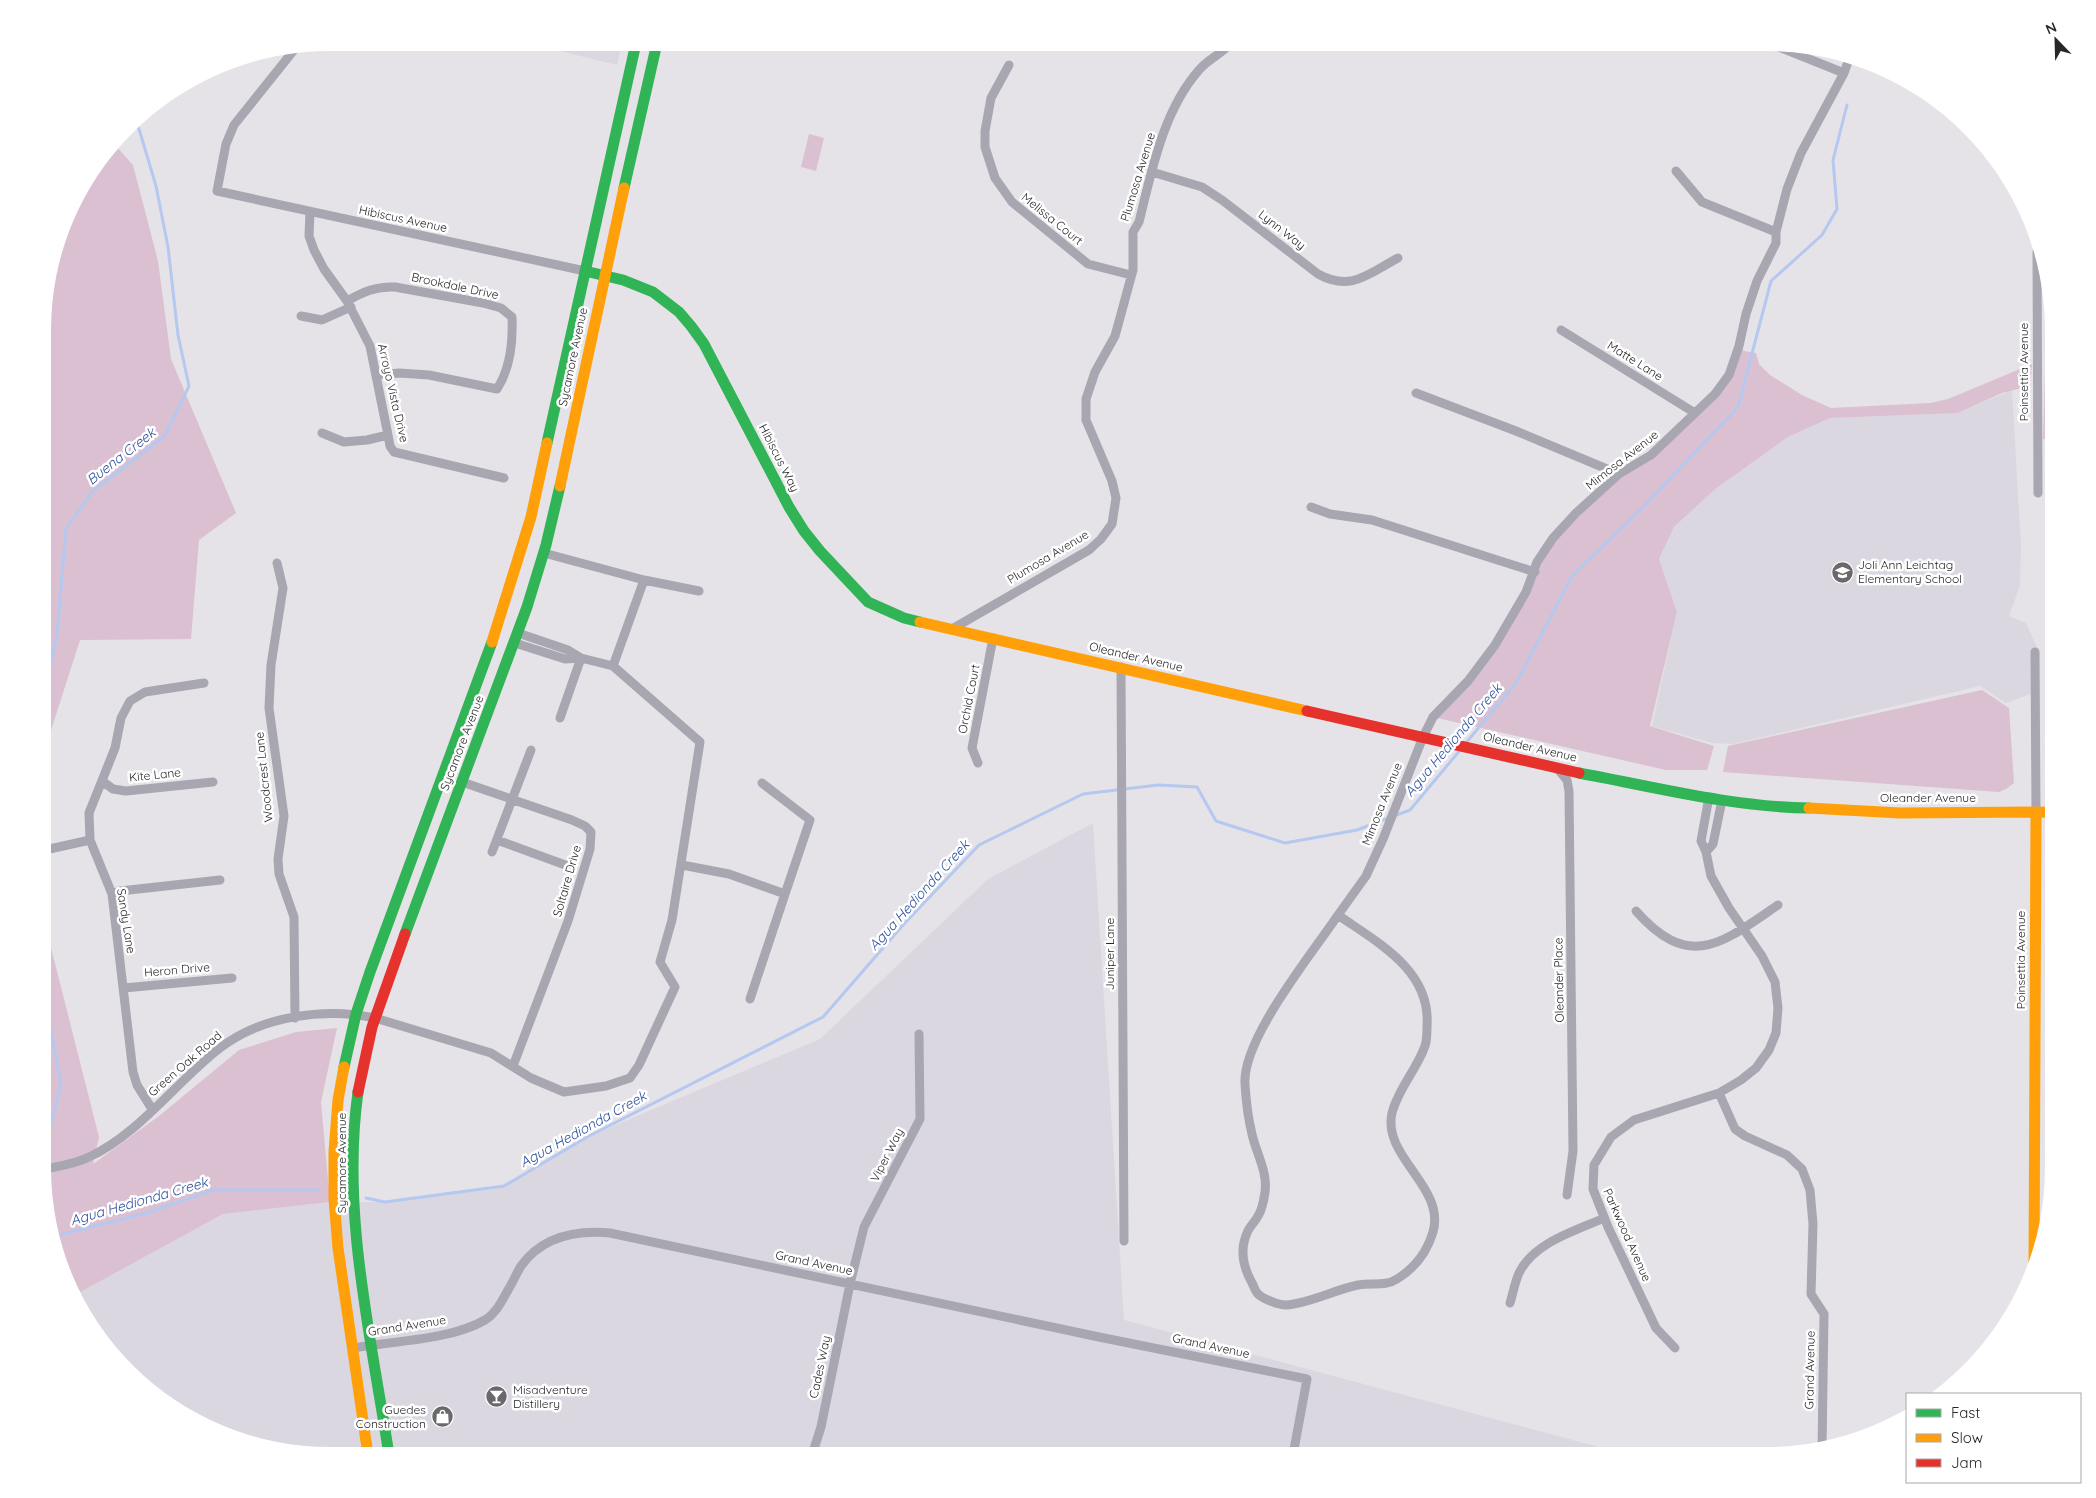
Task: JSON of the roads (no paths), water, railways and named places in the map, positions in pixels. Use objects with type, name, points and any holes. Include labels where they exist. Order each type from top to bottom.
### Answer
[{"type":"main road","name":"Sycamore Avenue","points":[[367,1447],[338,1248],[334,1199],[334,1152],[338,1100],[345,1058],[356,1014],[502,614],[515,573],[531,517],[634,51]]},
{"type":"main road","name":"Sycamore Avenue","points":[[388,1447],[358,1245],[354,1198],[356,1103],[375,1018],[516,638],[544,553],[604,275],[655,51]]},
{"type":"main road","name":"Hibiscus Way","points":[[585,271],[645,287],[669,303],[689,322],[704,344],[789,507],[804,531],[826,558],[868,602],[904,618],[952,628]]},
{"type":"main road","name":"Oleander Avenue","points":[[952,628],[1556,768],[1722,800],[1786,808],[1900,813],[2045,812]]},
{"type":"main road","name":"Poinsettia Avenue","points":[[2036,812],[2038,1227]]},
{"type":"street","name":"Plumosa Avenue","points":[[952,628],[1089,550],[1101,539],[1112,524],[1116,498],[1112,481],[1086,420],[1086,399],[1095,372],[1115,336],[1131,276],[1133,232],[1139,222],[1168,122],[1179,98],[1200,68],[1223,51]]},
{"type":"street","points":[[1794,53],[1844,73]]},
{"type":"street","name":"Hibiscus Avenue","points":[[290,55],[234,126],[226,144],[217,192],[585,271]]},
{"type":"street","name":"Mimosa Avenue","points":[[1338,915],[1402,961],[1420,985],[1428,1010],[1426,1043],[1398,1098],[1391,1121],[1394,1136],[1407,1163],[1430,1197],[1434,1220],[1433,1232],[1422,1257],[1412,1269],[1394,1281],[1384,1284],[1360,1284],[1299,1302],[1279,1304],[1258,1294],[1246,1272],[1242,1257],[1246,1233],[1259,1215],[1265,1193],[1266,1179],[1252,1135],[1245,1083],[1246,1066],[1264,1023],[1338,915],[1366,876],[1433,717],[1468,681],[1495,645],[1535,572],[1538,562],[1553,538],[1576,513],[1619,474],[1651,455],[1695,414],[1715,394],[1733,366],[1746,314],[1757,281],[1776,243],[1776,232],[1787,190],[1801,153],[1847,64]]},
{"type":"street","name":"Melissa Court","points":[[1009,65],[991,98],[985,131],[985,147],[995,178],[1012,202],[1088,264],[1131,276]]},
{"type":"street","points":[[1676,171],[1702,202],[1776,232]]},
{"type":"street","name":"Lynn Way","points":[[1152,172],[1202,187],[1222,200],[1318,274],[1331,281],[1344,282],[1359,279],[1398,258]]},
{"type":"street","name":"Arroyo Vista Drive","points":[[310,212],[309,236],[314,250],[324,269],[349,304],[370,346],[390,446],[394,452],[504,478]]},
{"type":"street","name":"Poinsettia Avenue","points":[[2037,267],[2038,493]]},
{"type":"street","name":"Brookdale Drive","points":[[349,304],[372,288],[383,286],[483,303],[501,308],[512,317],[510,351],[504,378],[497,389],[429,375],[400,373],[377,375]]},
{"type":"street","points":[[301,316],[322,320],[349,304]]},
{"type":"street","name":"Matte Lane","points":[[1561,330],[1695,414]]},
{"type":"street","points":[[1416,393],[1516,431],[1619,474]]},
{"type":"street","points":[[322,433],[344,442],[367,440],[388,435]]},
{"type":"street","points":[[1311,507],[1330,514],[1372,520],[1535,572]]},
{"type":"street","points":[[544,553],[644,580],[699,591]]},
{"type":"street","name":"Woodcrest Lane","points":[[277,563],[283,588],[271,665],[269,708],[284,816],[278,859],[279,874],[294,917],[295,1018]]},
{"type":"street","points":[[613,666],[644,580]]},
{"type":"street","points":[[375,1018],[491,1053],[550,1088],[564,1092],[585,1090],[606,1086],[630,1078],[640,1065],[674,987],[660,962],[672,920],[682,865],[700,742],[613,666],[581,658],[565,659],[516,638]]},
{"type":"street","name":"Orchid Court","points":[[978,763],[972,748],[994,638]]},
{"type":"street","name":"Poinsettia Avenue","points":[[2035,652],[2036,812]]},
{"type":"street","points":[[560,718],[581,658]]},
{"type":"street","name":"Juniper Lane","points":[[1121,667],[1120,774],[1124,1241]]},
{"type":"street","name":"Sandy Lane","points":[[152,1110],[137,1085],[133,1072],[112,894],[90,840],[89,812],[115,748],[121,718],[130,701],[145,692],[204,683]]},
{"type":"street","points":[[492,852],[531,750]]},
{"type":"street","name":"Oleander Place","points":[[1556,768],[1567,780],[1569,790],[1573,1151],[1568,1195]]},
{"type":"street","name":"Kite Lane","points":[[102,781],[113,788],[126,791],[213,782]]},
{"type":"street","name":"Soltaire Drive","points":[[462,782],[572,820],[585,826],[591,832],[590,849],[568,921],[513,1066]]},
{"type":"street","points":[[750,999],[810,820],[762,783]]},
{"type":"street","name":"Parkwood Avenue","points":[[1675,1348],[1656,1328],[1604,1218],[1593,1190],[1594,1165],[1611,1137],[1634,1120],[1719,1093],[1741,1080],[1756,1068],[1776,1033],[1778,1008],[1775,982],[1762,956],[1729,908],[1711,876],[1706,852],[1701,841],[1710,797]]},
{"type":"street","points":[[1706,852],[1713,844],[1722,800]]},
{"type":"street","points":[[51,849],[90,840]]},
{"type":"street","points":[[497,840],[568,866]]},
{"type":"street","points":[[682,865],[729,874],[785,894]]},
{"type":"street","points":[[112,894],[120,891],[220,880]]},
{"type":"street","points":[[1636,911],[1652,929],[1668,940],[1686,946],[1719,943],[1778,905]]},
{"type":"street","name":"Heron Drive","points":[[124,988],[232,978]]},
{"type":"street","name":"Green Oak Road","points":[[51,1168],[89,1157],[123,1136],[220,1048],[243,1033],[262,1025],[332,1013],[356,1014],[375,1018]]},
{"type":"street","name":"Viper Way","points":[[850,1284],[864,1228],[920,1119],[919,1034]]},
{"type":"street","name":"Grand Avenue","points":[[1719,1093],[1735,1129],[1745,1136],[1788,1155],[1802,1169],[1810,1190],[1813,1224],[1811,1294],[1824,1314],[1822,1441]]},
{"type":"street","points":[[1510,1303],[1519,1273],[1535,1253],[1547,1245],[1604,1218]]},
{"type":"street","name":"Grand Avenue","points":[[354,1348],[444,1334],[467,1328],[486,1319],[499,1306],[521,1266],[536,1250],[550,1241],[570,1234],[590,1231],[610,1232],[850,1284],[1307,1378],[1295,1447]]},
{"type":"street","name":"Cades Way","points":[[815,1447],[821,1428],[850,1284]]},
{"type":"waterway","name":"Agua Hedionda Creek","points":[[1465,744],[1516,683],[1572,576],[1645,505],[1738,407],[1771,281],[1822,235],[1837,209],[1833,160],[1847,105]]},
{"type":"waterway","name":"Buena Creek","points":[[51,663],[57,634],[66,529],[92,492],[165,436],[189,386],[178,335],[168,247],[156,186],[139,128]]},
{"type":"waterway","name":"Agua Hedionda Creek","points":[[1394,816],[1410,810],[1461,749]]},
{"type":"waterway","name":"Agua Hedionda Creek","points":[[366,1198],[385,1202],[504,1186],[587,1137],[823,1017],[903,925],[979,845],[1083,794],[1158,785],[1197,787],[1216,821],[1285,843],[1357,830],[1388,818]]},
{"type":"waterway","name":"Buena Creek","points":[[51,1031],[61,1085],[51,1124]]},
{"type":"waterway","name":"Agua Hedionda Creek","points":[[60,1235],[147,1213],[213,1190],[319,1190]]},
{"type":"place","name":"Joli Ann Leichtag Elementary School","points":[[1842,572]]},
{"type":"place","name":"Misadventure Distillery","points":[[497,1397]]},
{"type":"place","name":"Guedes Construction","points":[[442,1417]]}]
